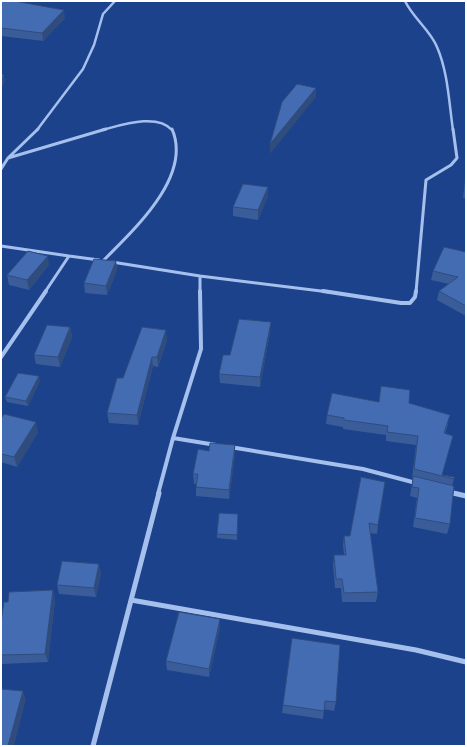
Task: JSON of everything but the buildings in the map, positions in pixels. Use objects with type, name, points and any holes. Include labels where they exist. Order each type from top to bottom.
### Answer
[{"type":"street","points":[[1,169],[8,158],[36,131],[83,69],[94,45],[103,14],[115,1]]},
{"type":"street","points":[[1,246],[103,260],[200,276],[292,286],[401,303],[410,302],[414,297],[426,180],[431,174],[454,163],[457,158],[446,80],[437,46],[409,10],[405,1]]},
{"type":"street","points":[[8,158],[101,131],[138,122],[163,123],[172,128],[178,145],[172,170],[160,197],[153,209],[103,260]]},
{"type":"street","points":[[1,357],[69,256]]},
{"type":"street","points":[[93,746],[173,438],[201,349],[200,276]]},
{"type":"street","points":[[173,438],[218,445]]},
{"type":"street","points":[[226,447],[363,469],[422,485]]},
{"type":"street","points":[[444,490],[466,496]]},
{"type":"street","points":[[131,600],[416,650],[466,662]]}]
